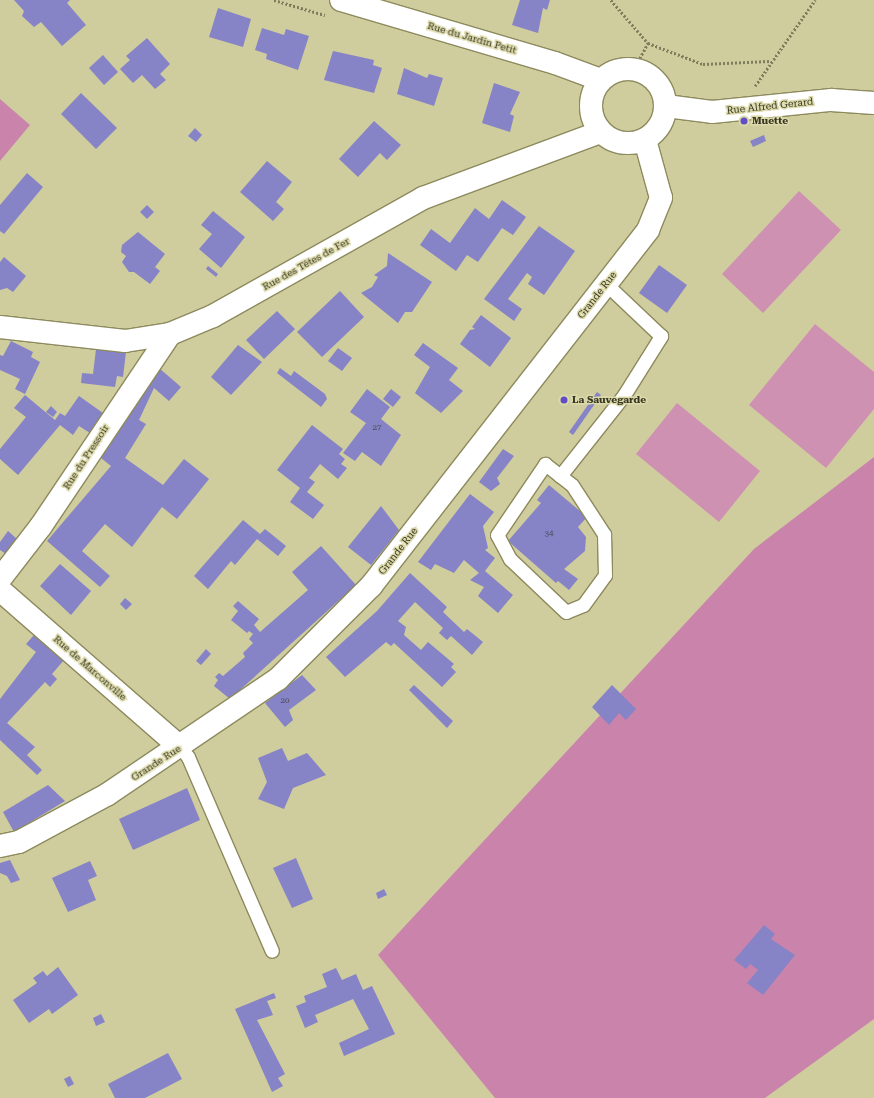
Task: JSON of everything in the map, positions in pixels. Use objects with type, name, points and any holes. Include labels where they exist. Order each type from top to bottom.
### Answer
[{"type":"street","name":"Rue du Jardin Petit","points":[[344,0],[555,63],[601,80]]},
{"type":"street","points":[[634,69],[654,80],[662,89],[666,106],[660,126],[645,140],[621,143],[600,132],[591,115],[592,96],[601,80],[616,70],[634,69]]},
{"type":"street","name":"Rue Alfred Gerard","points":[[666,106],[712,112],[831,100],[874,103]]},
{"type":"street","name":"Rue des Têtes de Fer","points":[[0,327],[125,340],[170,334],[220,312],[422,198],[600,132]]},
{"type":"street","name":"Grande Rue","points":[[0,846],[19,842],[108,794],[180,747],[278,679],[371,586],[648,230],[659,209],[661,187],[645,140]]},
{"type":"street","name":"Rue du Pressoir","points":[[0,579],[41,526],[170,334]]},
{"type":"street","name":"Rue de Marconville","points":[[0,590],[180,747]]},
{"type":"lane","points":[[560,476],[624,395],[661,336],[606,284]]},
{"type":"lane","points":[[545,464],[560,476],[572,485],[604,534],[605,575],[583,605],[566,612],[510,559],[497,535],[545,464]]},
{"type":"lane","points":[[180,747],[188,757],[272,952]]},
{"type":"path","points":[[611,0],[648,43],[703,64],[770,61],[815,0]]},
{"type":"path","points":[[634,69],[648,43]]},
{"type":"shaded area","points":[[0,99],[30,125],[0,161]]},
{"type":"shaded area","points":[[799,191],[841,230],[763,313],[722,274]]},
{"type":"shaded area","points":[[815,324],[874,372],[874,409],[826,468],[749,405]]},
{"type":"shaded area","points":[[677,403],[760,471],[719,522],[636,454]]},
{"type":"shaded area","points":[[874,457],[874,1019],[765,1098],[495,1098],[378,955],[754,549]]},
{"type":"building","points":[[14,0],[70,0],[67,3],[86,25],[62,46],[41,22],[34,27],[22,16],[24,11]]},
{"type":"building","points":[[520,0],[550,0],[547,10],[543,8],[538,33],[512,25]]},
{"type":"building","points":[[218,8],[251,19],[243,47],[209,37]]},
{"type":"building","points":[[262,28],[284,35],[286,29],[309,36],[298,70],[266,59],[267,54],[255,50]]},
{"type":"building","points":[[147,38],[170,64],[160,74],[166,80],[155,89],[142,75],[133,83],[120,69],[130,60],[126,56]]},
{"type":"building","points":[[333,51],[374,60],[373,65],[382,68],[374,93],[324,80]]},
{"type":"building","points":[[103,55],[118,72],[104,85],[89,68]]},
{"type":"building","points":[[404,68],[427,78],[429,74],[443,78],[434,106],[397,94]]},
{"type":"building","points":[[494,83],[520,92],[510,114],[514,116],[510,132],[482,123]]},
{"type":"building","points":[[81,93],[117,128],[96,149],[61,114]]},
{"type":"building","points":[[374,121],[401,145],[387,160],[380,153],[358,177],[339,159]]},
{"type":"building","points":[[195,128],[202,135],[196,142],[188,136]]},
{"type":"building","points":[[764,135],[766,141],[753,147],[750,141]]},
{"type":"building","points":[[267,161],[292,182],[276,202],[284,209],[273,221],[240,192]]},
{"type":"building","points":[[27,173],[43,187],[4,234],[0,231],[0,205]]},
{"type":"building","points":[[502,200],[526,217],[513,235],[502,228],[478,262],[467,255],[456,271],[420,245],[431,229],[450,243],[475,208],[489,219]]},
{"type":"building","points":[[147,205],[154,212],[147,219],[140,212]]},
{"type":"building","points":[[213,211],[245,237],[221,268],[199,249],[212,234],[201,225]]},
{"type":"building","points":[[539,226],[575,251],[544,295],[528,284],[532,277],[527,273],[508,299],[522,309],[514,321],[484,299]]},
{"type":"building","points":[[138,232],[165,254],[155,267],[160,271],[150,284],[134,272],[129,272],[122,262],[126,256],[121,252],[122,245]]},
{"type":"building","points":[[388,253],[432,282],[412,312],[405,312],[398,323],[361,293],[372,287],[378,277],[374,275],[387,266]]},
{"type":"building","points":[[4,257],[26,276],[13,292],[7,288],[0,290],[0,262]]},
{"type":"building","points":[[659,265],[687,285],[667,313],[639,293]]},
{"type":"building","points":[[208,266],[218,274],[216,277],[206,269]]},
{"type":"building","points":[[340,291],[364,317],[322,357],[297,332]]},
{"type":"building","points":[[277,311],[295,329],[264,359],[246,340]]},
{"type":"building","points":[[481,315],[511,338],[490,367],[460,344],[470,330],[475,329],[472,327]]},
{"type":"building","points":[[11,341],[33,352],[31,357],[40,362],[25,394],[15,389],[20,379],[0,370],[0,355],[3,356]]},
{"type":"building","points":[[423,343],[458,368],[449,380],[463,391],[441,413],[415,393],[430,367],[414,355]]},
{"type":"building","points":[[238,345],[262,362],[231,395],[211,377]]},
{"type":"building","points":[[338,348],[352,358],[342,371],[328,361]]},
{"type":"building","points":[[96,349],[126,352],[123,377],[117,376],[115,387],[81,383],[82,373],[93,374]]},
{"type":"building","points":[[159,368],[181,387],[169,401],[154,388],[139,420],[146,424],[125,458],[163,485],[184,459],[209,479],[177,519],[162,507],[132,547],[105,524],[82,551],[110,576],[100,587],[47,541],[111,466],[101,458]]},
{"type":"building","points":[[280,368],[291,376],[294,371],[325,394],[327,399],[321,407],[277,373]]},
{"type":"building","points":[[367,389],[390,407],[381,419],[401,435],[381,466],[362,452],[355,461],[343,453],[366,423],[350,412]]},
{"type":"building","points":[[391,389],[401,397],[393,407],[383,399]]},
{"type":"building","points":[[597,392],[601,395],[573,435],[569,432]]},
{"type":"building","points":[[25,395],[55,420],[60,413],[65,416],[79,396],[103,413],[90,433],[79,426],[73,435],[60,425],[18,475],[0,459],[0,449],[26,417],[14,408]]},
{"type":"building","points":[[51,406],[57,412],[53,417],[46,412]]},
{"type":"building","points":[[312,425],[343,449],[339,454],[345,459],[341,464],[347,468],[338,479],[320,464],[309,478],[315,482],[307,492],[324,505],[313,519],[290,502],[300,488],[277,470]]},
{"type":"building","points":[[503,449],[514,456],[497,478],[500,484],[491,491],[479,482]]},
{"type":"building","points":[[549,485],[587,517],[578,527],[586,537],[585,551],[564,569],[578,579],[569,590],[558,581],[556,583],[508,541],[541,503],[537,500]]},
{"type":"building","points":[[470,494],[494,512],[483,526],[488,548],[485,550],[495,558],[485,571],[513,595],[498,613],[478,596],[484,587],[470,580],[479,573],[464,560],[454,573],[435,564],[431,570],[418,562]]},
{"type":"building","points":[[381,506],[399,530],[371,565],[348,547]]},
{"type":"building","points":[[243,520],[260,534],[265,529],[286,546],[278,556],[257,539],[235,565],[231,561],[208,589],[194,576]]},
{"type":"building","points":[[8,531],[17,539],[6,554],[0,550],[0,542]]},
{"type":"building","points":[[321,546],[356,585],[230,699],[214,686],[218,680],[215,677],[219,673],[223,676],[245,657],[243,653],[253,643],[249,639],[253,634],[249,631],[247,633],[231,620],[238,611],[233,606],[238,601],[259,619],[254,625],[260,632],[308,590],[292,572]]},
{"type":"building","points":[[60,564],[91,591],[71,615],[40,586]]},
{"type":"building","points":[[410,573],[447,607],[443,612],[464,632],[467,629],[483,642],[472,655],[451,636],[447,640],[439,633],[443,628],[415,602],[398,621],[406,627],[404,635],[421,650],[428,642],[454,664],[451,667],[456,672],[442,687],[394,643],[391,646],[386,642],[345,677],[326,657],[377,611]]},
{"type":"building","points":[[125,598],[132,604],[126,610],[120,604]]},
{"type":"building","points":[[34,635],[64,660],[52,674],[57,679],[50,687],[45,682],[7,723],[35,747],[27,755],[42,770],[37,775],[0,740],[0,699],[36,652],[26,644]]},
{"type":"building","points":[[206,649],[211,654],[201,665],[196,661]]},
{"type":"building","points":[[302,675],[316,690],[289,710],[293,720],[285,727],[265,703]]},
{"type":"building","points":[[414,685],[453,721],[447,728],[409,690]]},
{"type":"building","points":[[612,685],[636,709],[626,720],[619,713],[609,725],[592,707]]},
{"type":"building","points":[[282,748],[288,761],[307,753],[326,775],[293,788],[284,809],[258,799],[267,782],[258,758]]},
{"type":"building","points":[[48,785],[65,801],[14,832],[3,812]]},
{"type":"building","points":[[187,788],[200,820],[133,850],[119,819]]},
{"type":"building","points":[[296,858],[313,899],[292,908],[273,868]]},
{"type":"building","points":[[10,860],[20,880],[11,883],[7,876],[0,873],[0,863]]},
{"type":"building","points":[[90,861],[97,876],[88,880],[96,900],[68,912],[52,878]]},
{"type":"building","points":[[384,889],[387,895],[378,899],[376,893]]},
{"type":"building","points":[[764,925],[775,934],[771,939],[795,955],[763,995],[747,983],[758,970],[750,964],[746,969],[734,960]]},
{"type":"building","points":[[58,967],[78,995],[52,1014],[49,1009],[29,1023],[13,1000],[37,983],[33,978],[43,971],[47,976]]},
{"type":"building","points":[[336,968],[342,980],[356,974],[363,990],[372,986],[395,1034],[344,1056],[339,1043],[369,1029],[353,999],[315,1015],[318,1022],[305,1028],[296,1006],[306,1002],[304,996],[327,987],[322,974]]},
{"type":"building","points":[[274,993],[276,998],[267,1001],[273,1015],[257,1020],[285,1074],[278,1078],[283,1086],[272,1092],[235,1009]]},
{"type":"building","points":[[101,1014],[105,1022],[96,1026],[93,1018]]},
{"type":"building","points":[[168,1053],[182,1079],[145,1098],[115,1098],[108,1084]]},
{"type":"building","points":[[70,1076],[74,1084],[68,1087],[64,1079]]},
{"type":"place","name":"Muette","points":[[744,121]]},
{"type":"place","name":"La Sauvegarde","points":[[564,400]]}]
